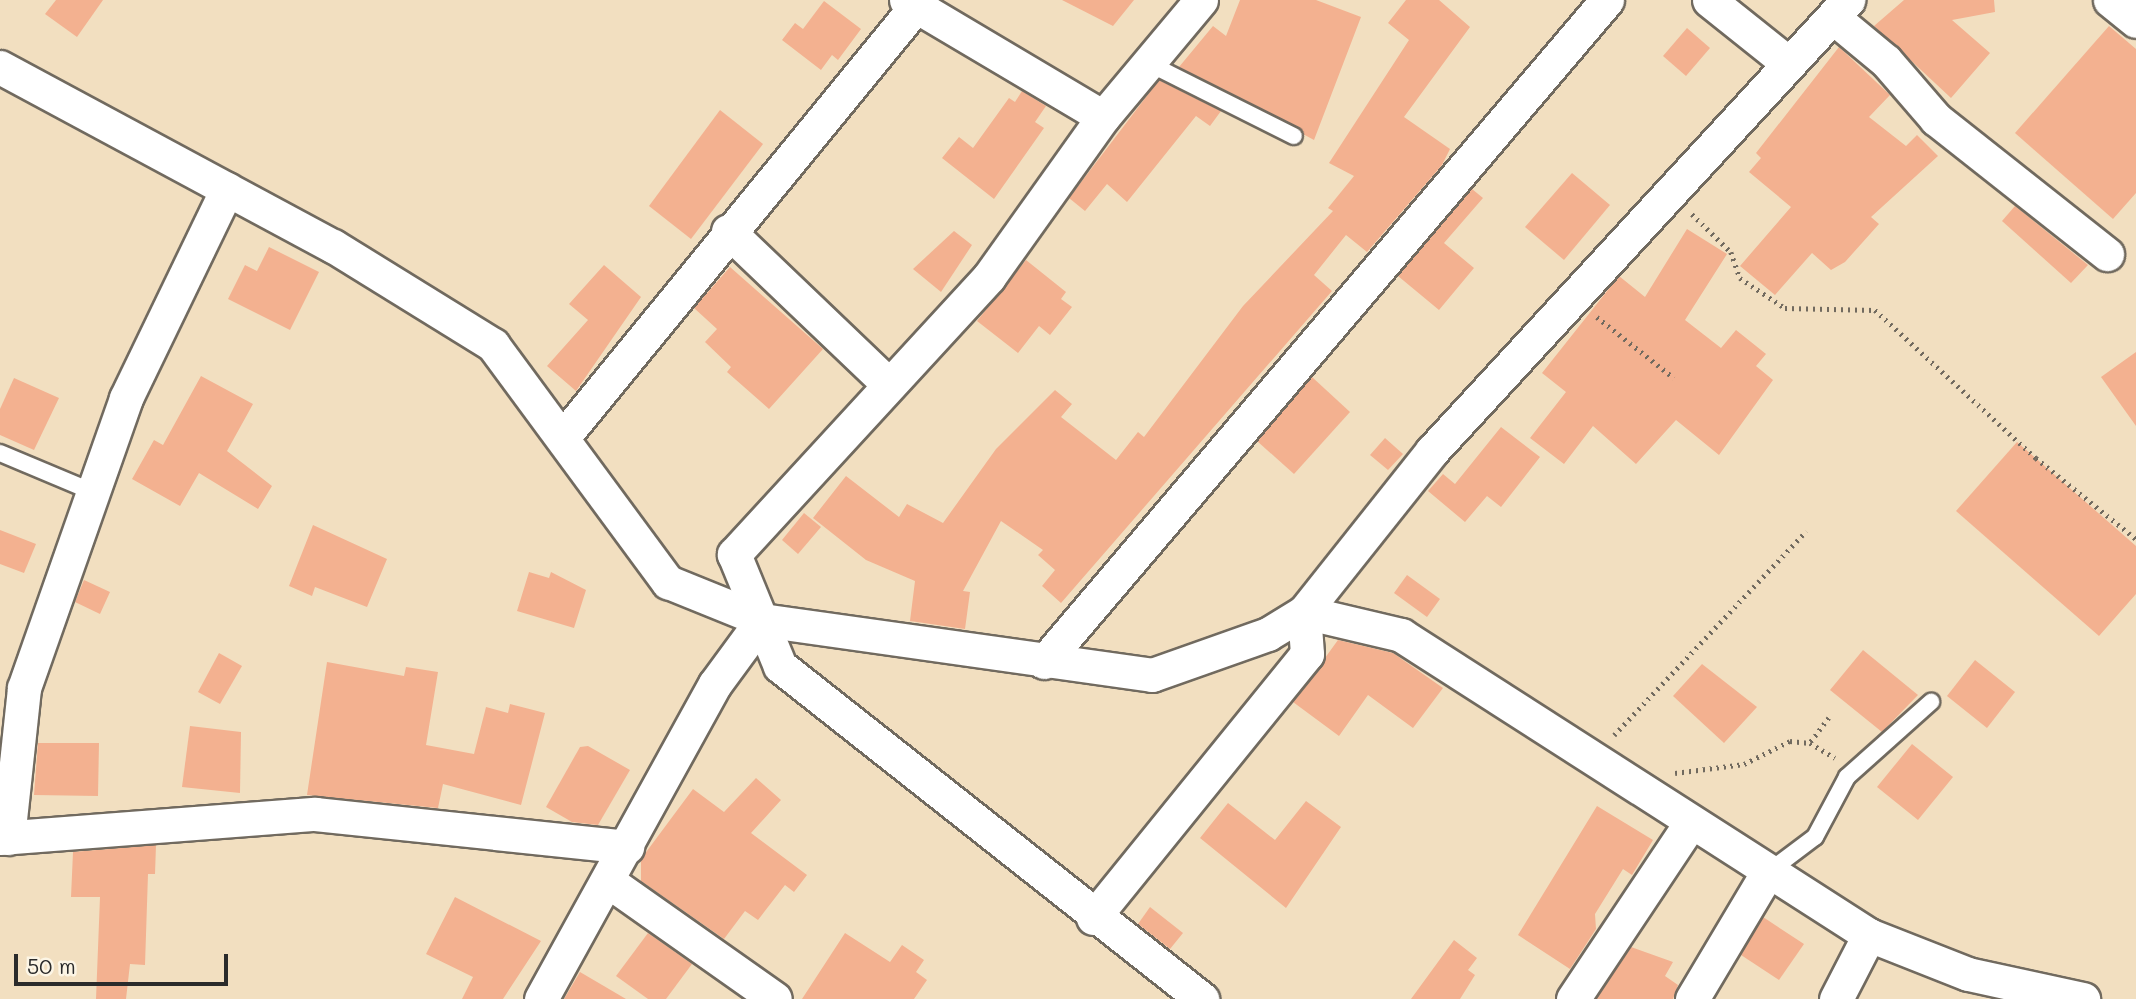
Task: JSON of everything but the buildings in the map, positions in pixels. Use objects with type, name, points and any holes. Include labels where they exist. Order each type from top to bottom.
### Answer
[{"type":"street","points":[[1201,0],[1102,117],[989,277],[734,554],[780,666],[1093,918],[1202,999]]},
{"type":"street","points":[[1044,662],[1607,0]]},
{"type":"street","points":[[1709,0],[1788,63]]},
{"type":"street","points":[[2110,0],[2136,21]]},
{"type":"street","points":[[564,436],[915,2],[1102,117]]},
{"type":"street","points":[[0,68],[227,189],[494,345],[564,436],[668,582],[762,620],[1044,662],[1152,675],[1268,634],[1304,612],[1432,451],[1571,297],[1841,9],[1936,119],[2107,254]]},
{"type":"street","points":[[227,189],[126,398],[24,688],[4,838],[315,814],[627,847]]},
{"type":"street","points":[[728,231],[888,384]]},
{"type":"street","points":[[1304,612],[1401,635],[1626,785],[1868,936],[1968,974],[2083,999]]},
{"type":"street","points":[[1093,918],[1307,654],[1304,612]]},
{"type":"street","points":[[541,999],[715,684],[762,620]]},
{"type":"street","points":[[1573,999],[1689,825]]},
{"type":"street","points":[[1692,999],[1767,873]]},
{"type":"street","points":[[608,881],[775,999]]},
{"type":"street","points":[[1836,999],[1868,936]]},
{"type":"lane","points":[[1148,63],[1294,136]]},
{"type":"lane","points":[[0,453],[93,492]]},
{"type":"lane","points":[[1767,873],[1815,837],[1847,777],[1931,702]]},
{"type":"path","points":[[1667,194],[1731,252],[1740,278],[1785,308],[1875,310],[2036,457],[2136,539]]},
{"type":"path","points":[[1571,297],[1674,378]]},
{"type":"path","points":[[1589,761],[1806,531]]},
{"type":"path","points":[[1810,743],[1829,718]]},
{"type":"path","points":[[1626,785],[1640,772],[1744,764],[1790,741],[1810,743],[1840,763],[1847,777]]}]
